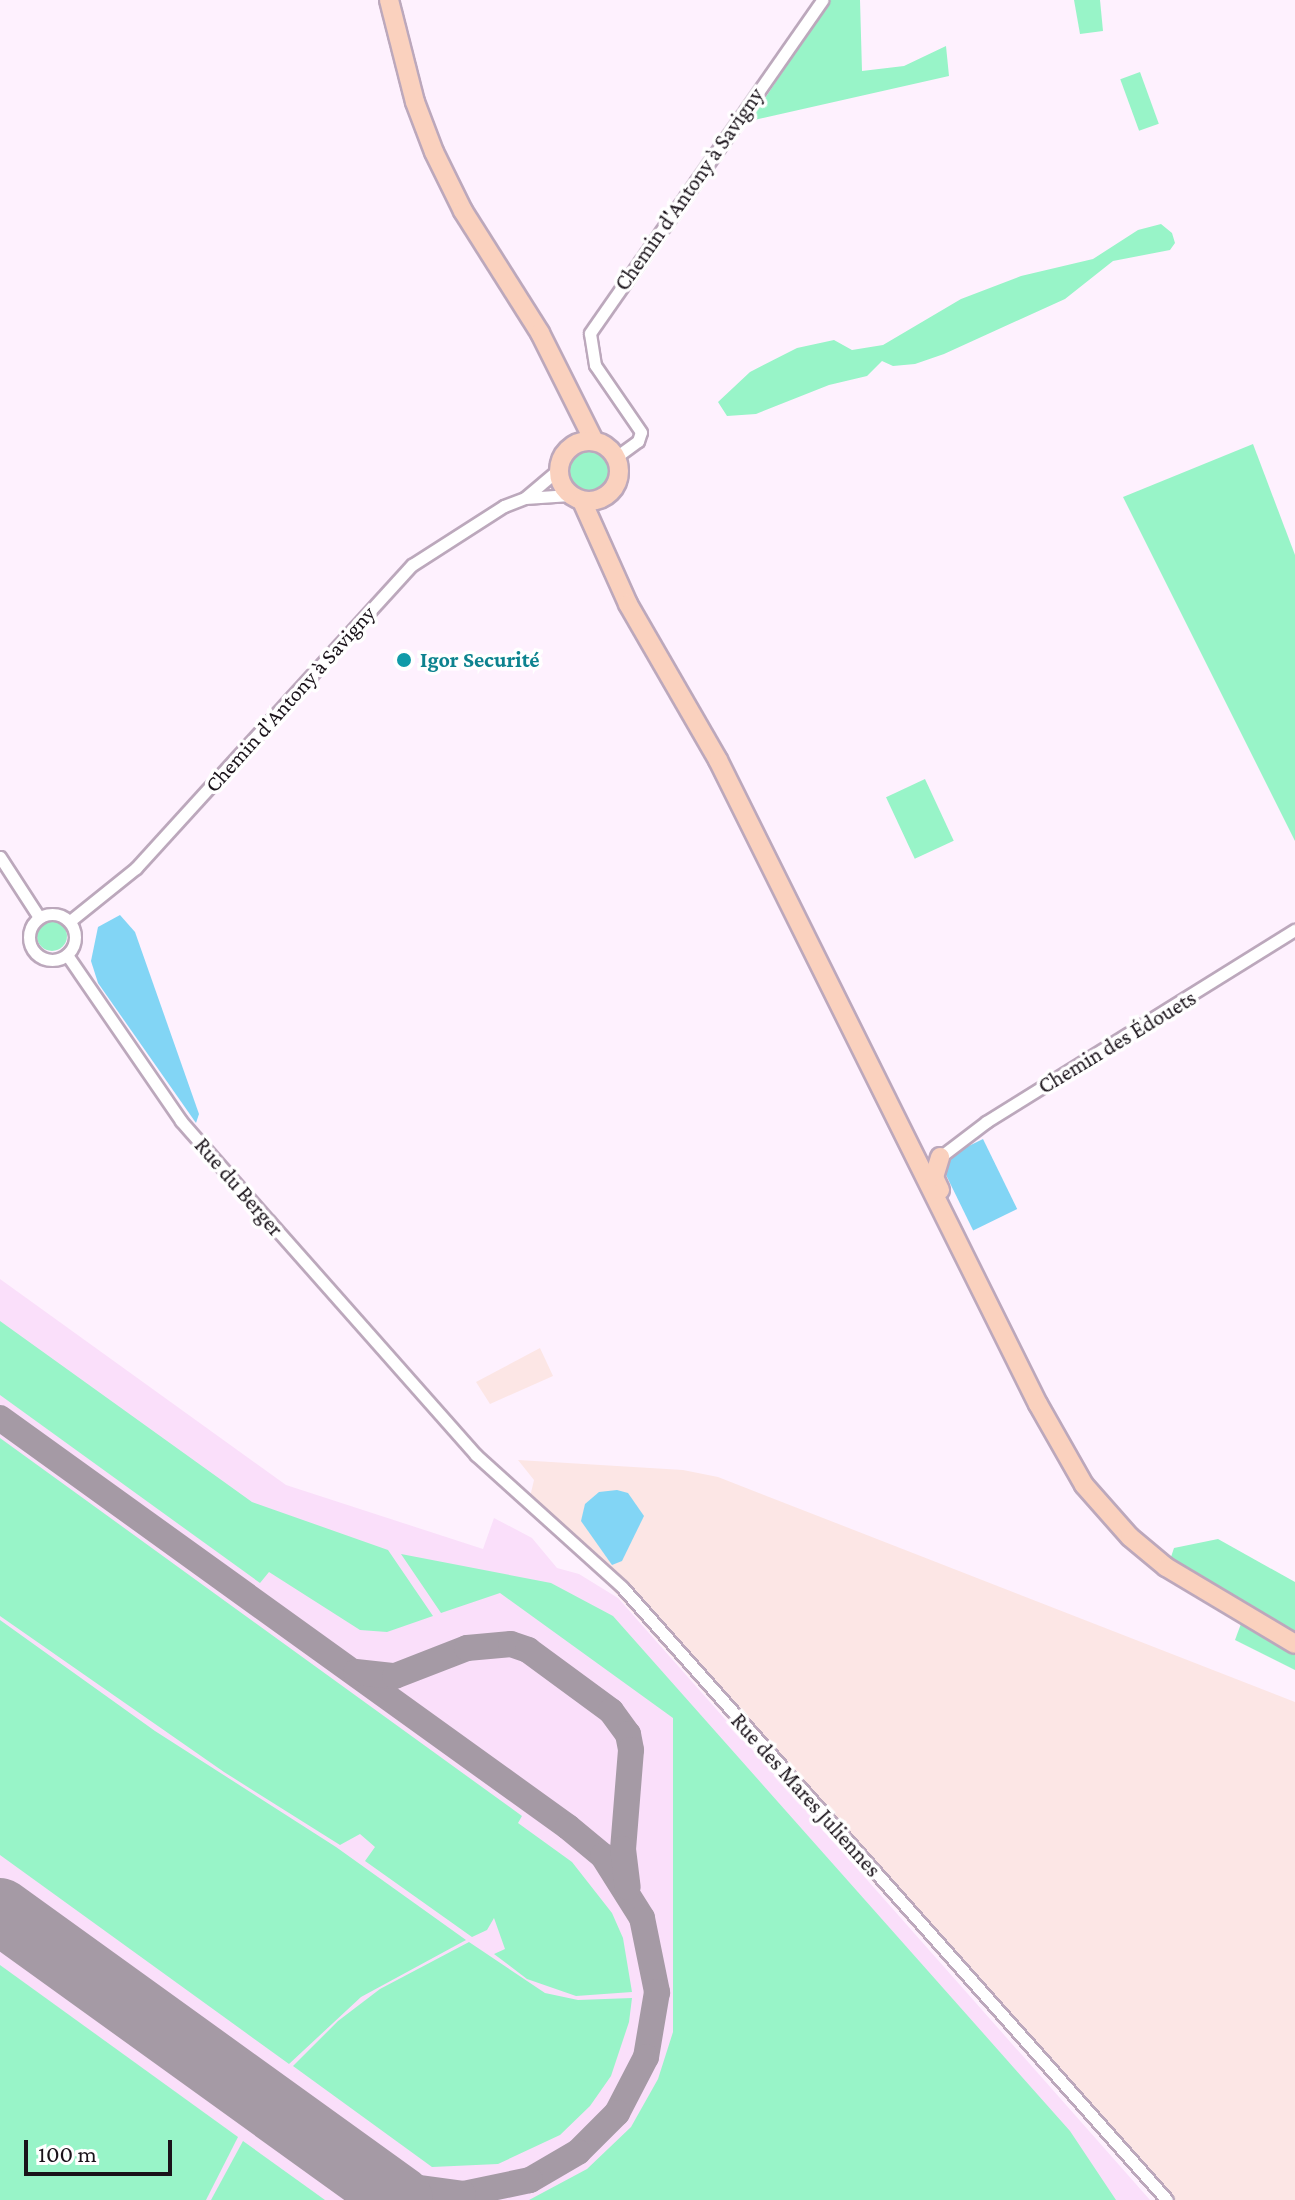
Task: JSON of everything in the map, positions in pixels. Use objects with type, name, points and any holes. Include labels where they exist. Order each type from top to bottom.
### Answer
[{"type":"main road","points":[[389,0],[434,152],[463,211],[540,333],[594,441],[616,457],[619,474],[609,494],[607,527],[615,573]]},
{"type":"main road","points":[[553,364],[568,421],[566,451],[559,469],[718,760],[1061,1448],[1105,1512],[1166,1567],[1295,1644]]},
{"type":"main road","points":[[566,451],[594,441]]},
{"type":"main road","points":[[576,498],[609,494]]},
{"type":"main road","points":[[891,1108],[902,1115],[926,1161],[940,1157]]},
{"type":"main road","points":[[940,1157],[934,1177],[953,1218],[953,1233]]},
{"type":"street","name":"Chemin d'Antony à Savigny","points":[[616,457],[638,441],[641,432],[595,365],[590,333],[822,0]]},
{"type":"street","points":[[525,498],[559,469]]},
{"type":"street","name":"Chemin d'Antony à Savigny","points":[[70,921],[136,868],[403,574],[458,531],[525,498]]},
{"type":"street","points":[[525,498],[576,498]]},
{"type":"street","points":[[0,857],[39,917]]},
{"type":"street","points":[[57,914],[70,921],[76,935],[67,955],[48,960],[33,950],[30,932],[39,917],[57,914]]},
{"type":"street","name":"Chemin des Édouets","points":[[940,1157],[986,1122],[1295,930]]},
{"type":"street","name":"Rue du Berger","points":[[67,955],[181,1121],[431,1404]]},
{"type":"street","name":"Rue des Mares Juliennes","points":[[431,1404],[519,1497],[622,1587],[1167,2200]]},
{"type":"shaded area","points":[[0,1279],[286,1485],[483,1549],[494,1518],[532,1538],[557,1568],[579,1574],[618,1598],[1150,2200],[0,2200]]},
{"type":"shaded area","points":[[540,1348],[553,1376],[490,1404],[476,1382]]},
{"type":"shaded area","points":[[518,1460],[683,1470],[718,1477],[1295,1702],[1295,2200],[1156,2200],[530,1497],[534,1480]]},
{"type":"green space","points":[[830,0],[860,0],[862,71],[904,66],[946,46],[949,76],[750,121]]},
{"type":"green space","points":[[1074,0],[1100,0],[1103,31],[1080,34]]},
{"type":"green space","points":[[1140,72],[1159,124],[1139,131],[1120,79]]},
{"type":"green space","points":[[1161,224],[1172,233],[1175,243],[1170,250],[1113,261],[1065,299],[944,354],[915,364],[893,366],[882,361],[867,376],[829,385],[756,414],[727,416],[718,402],[750,372],[797,348],[834,340],[852,350],[883,345],[961,299],[1021,276],[1093,259],[1138,230]]},
{"type":"green space","points":[[1253,444],[1295,555],[1295,841],[1123,497]]},
{"type":"green space","points":[[589,447],[606,454],[613,471],[606,488],[589,495],[572,488],[565,471],[572,454]]},
{"type":"green space","points":[[925,779],[954,841],[915,859],[886,797]]},
{"type":"green space","points":[[52,921],[63,925],[67,936],[63,947],[52,951],[41,947],[37,936],[41,925]]},
{"type":"green space","points":[[0,1321],[252,1502],[388,1550],[433,1616],[387,1632],[360,1630],[269,1572],[260,1583],[0,1395]]},
{"type":"green space","points":[[0,1438],[522,1816],[518,1823],[572,1862],[612,1913],[623,1938],[632,1992],[576,1996],[527,1979],[494,1954],[505,1949],[494,1918],[487,1930],[472,1937],[365,1861],[375,1847],[360,1834],[340,1845],[224,1772],[0,1616]]},
{"type":"green space","points":[[1218,1539],[1295,1582],[1295,1633],[1170,1560],[1174,1548]]},
{"type":"green space","points":[[401,1554],[551,1583],[613,1616],[1070,2131],[1116,2200],[529,2200],[587,2169],[631,2127],[658,2079],[673,2032],[673,1718],[500,1593],[441,1613]]},
{"type":"green space","points":[[0,1620],[155,1731],[336,1847],[466,1940],[361,1997],[289,2064],[0,1855]]},
{"type":"green space","points":[[1242,1621],[1295,1651],[1295,1670],[1235,1640]]},
{"type":"green space","points":[[469,1942],[545,1993],[578,2000],[632,1998],[629,2022],[611,2076],[590,2106],[560,2135],[498,2164],[432,2167],[293,2066],[338,2021],[380,1989]]},
{"type":"green space","points":[[0,1965],[238,2137],[206,2200],[0,2200]]},
{"type":"green space","points":[[243,2141],[325,2200],[211,2200]]},
{"type":"water","points":[[120,915],[135,932],[199,1114],[196,1123],[98,983],[91,961],[98,927]]},
{"type":"water","points":[[983,1139],[1017,1209],[973,1231],[939,1160]]},
{"type":"water","points":[[617,1490],[628,1493],[644,1516],[622,1561],[612,1565],[581,1521],[585,1504],[599,1492]]},
{"type":"taxiway","points":[[0,1418],[568,1827],[603,1856],[642,1918],[657,1992],[646,2057],[617,2113],[578,2152],[530,2180],[463,2194],[397,2185],[338,2155]]},
{"type":"taxiway","points":[[356,1672],[395,1676],[467,1648],[511,1644],[528,1650],[611,1711],[628,1734],[631,1750],[623,1849],[628,1887]]},
{"type":"runway","points":[[0,1911],[400,2200]]},
{"type":"place","name":"Igor Securité","points":[[404,660]]}]
